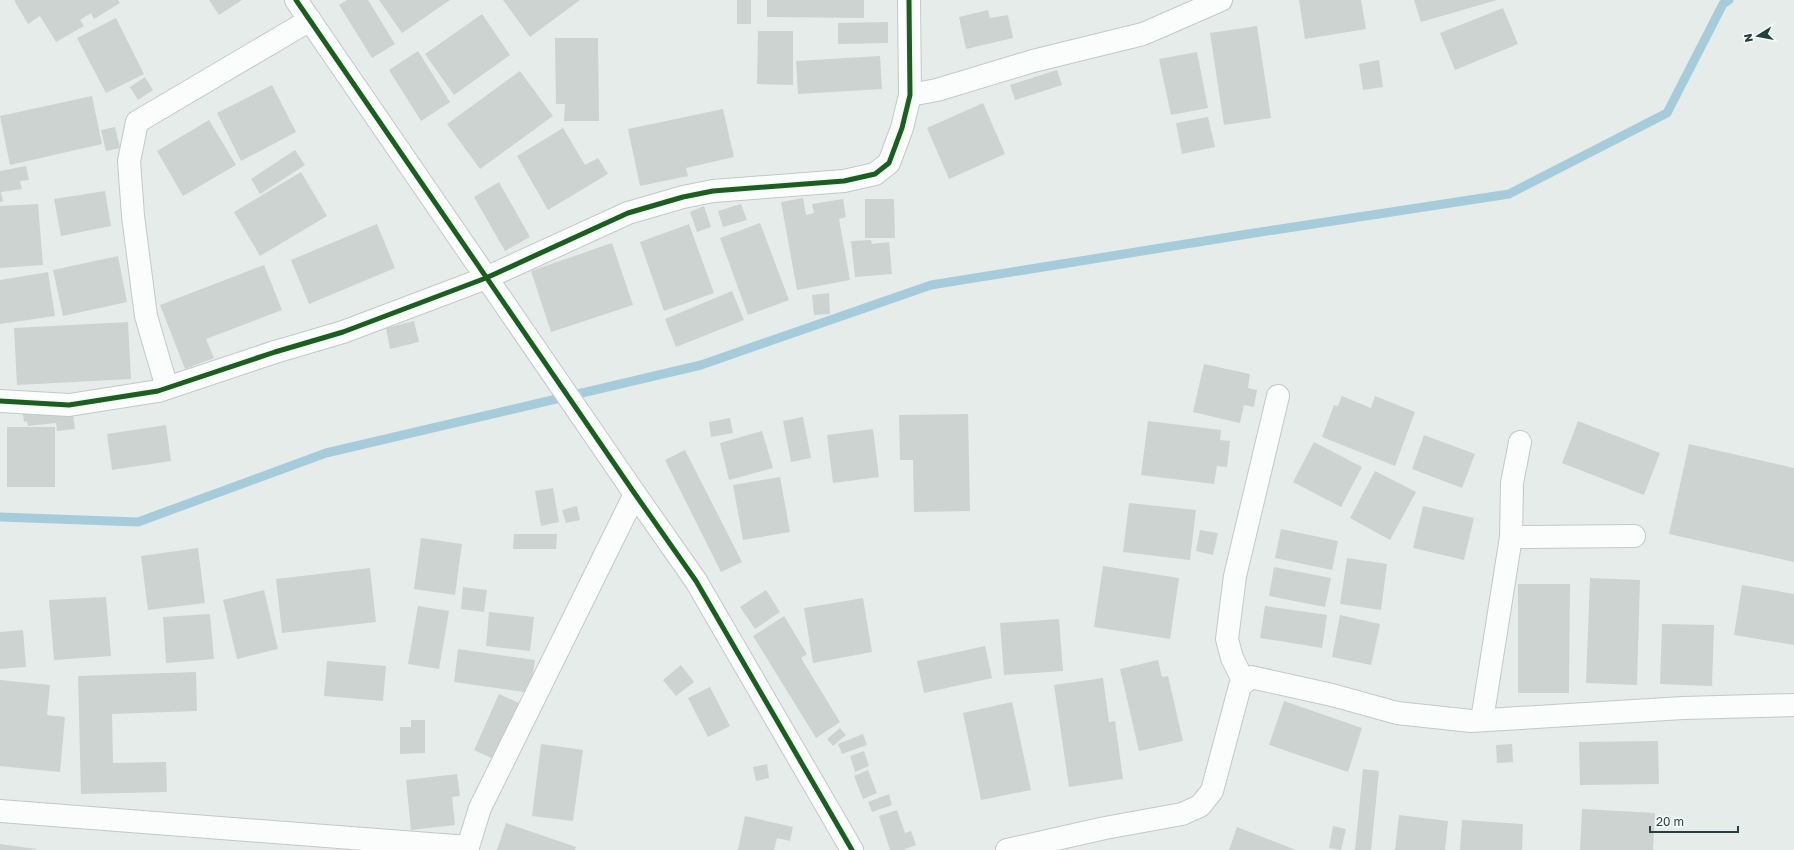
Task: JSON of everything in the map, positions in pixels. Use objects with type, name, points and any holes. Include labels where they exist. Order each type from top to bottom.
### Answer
[{"type":"street","points":[[296,0],[634,494],[696,581],[852,850]]},
{"type":"street","points":[[0,401],[69,405],[158,391],[275,352],[343,332],[486,278],[628,213],[683,197],[713,191],[844,182],[875,174],[889,163],[902,128],[910,96],[909,0]]},
{"type":"street","points":[[910,96],[937,90],[1033,61],[1143,34],[1221,0]]},
{"type":"street","points":[[167,388],[146,316],[134,216],[129,161],[138,122],[310,20]]},
{"type":"street","points":[[1244,682],[1232,658],[1227,640],[1235,576],[1278,396]]},
{"type":"street","points":[[1482,720],[1511,537],[1512,482],[1520,442]]},
{"type":"street","points":[[0,811],[467,849],[480,808],[634,494]]},
{"type":"street","points":[[1511,537],[1634,536]]},
{"type":"street","points":[[1007,850],[1105,828],[1182,814],[1200,806],[1212,791],[1240,686],[1251,677],[1332,695],[1396,713],[1471,721],[1683,708],[1794,705]]},
{"type":"building","points":[[14,0],[118,0],[120,3],[94,19],[91,13],[80,20],[84,26],[56,42],[40,16],[28,24]]},
{"type":"building","points":[[209,0],[242,0],[219,15]]},
{"type":"building","points":[[347,0],[368,0],[395,44],[372,58],[339,5]]},
{"type":"building","points":[[379,0],[450,0],[402,33]]},
{"type":"building","points":[[503,0],[580,0],[530,37]]},
{"type":"building","points":[[737,0],[751,0],[751,24],[737,24]]},
{"type":"building","points":[[767,0],[864,0],[864,18],[767,17]]},
{"type":"building","points":[[1299,0],[1361,0],[1366,29],[1305,39]]},
{"type":"building","points":[[1414,0],[1497,0],[1421,22]]},
{"type":"building","points":[[1503,8],[1518,44],[1455,70],[1440,33]]},
{"type":"building","points":[[988,10],[990,18],[1008,15],[1013,38],[966,49],[959,17]]},
{"type":"building","points":[[482,14],[510,55],[454,95],[425,54]]},
{"type":"building","points":[[116,18],[144,74],[106,93],[77,38]]},
{"type":"building","points":[[888,22],[888,43],[838,44],[838,23]]},
{"type":"building","points":[[1257,26],[1271,118],[1224,125],[1210,33]]},
{"type":"building","points":[[758,31],[793,31],[793,85],[757,84]]},
{"type":"building","points":[[555,38],[598,38],[599,121],[564,121],[565,104],[556,104]]},
{"type":"building","points":[[418,51],[450,102],[421,121],[389,70]]},
{"type":"building","points":[[1197,52],[1208,108],[1171,115],[1159,59]]},
{"type":"building","points":[[880,56],[882,89],[798,94],[796,61]]},
{"type":"building","points":[[1379,60],[1383,87],[1363,90],[1359,64]]},
{"type":"building","points":[[1057,70],[1062,85],[1015,100],[1010,85]]},
{"type":"building","points":[[520,71],[553,116],[480,169],[447,124]]},
{"type":"building","points":[[145,77],[153,90],[138,100],[130,87]]},
{"type":"building","points":[[272,85],[296,132],[241,161],[217,113]]},
{"type":"building","points":[[92,96],[102,144],[10,165],[0,116]]},
{"type":"building","points":[[983,103],[1005,154],[949,179],[927,128]]},
{"type":"building","points":[[723,109],[734,157],[686,168],[688,176],[640,186],[628,129]]},
{"type":"building","points":[[1208,117],[1215,147],[1182,154],[1176,123]]},
{"type":"building","points":[[209,120],[236,165],[183,196],[157,151]]},
{"type":"building","points":[[115,127],[120,148],[106,151],[101,130]]},
{"type":"building","points":[[563,128],[585,165],[598,158],[608,174],[548,210],[517,156]]},
{"type":"building","points":[[295,150],[305,165],[260,194],[251,179]]},
{"type":"building","points":[[26,166],[29,180],[20,181],[22,189],[1,192],[3,201],[0,202],[0,171]]},
{"type":"building","points":[[301,172],[327,216],[260,256],[234,212]]},
{"type":"building","points":[[499,182],[530,237],[505,251],[474,197]]},
{"type":"building","points":[[105,191],[111,226],[61,236],[54,199]]},
{"type":"building","points":[[803,198],[806,215],[814,213],[812,204],[843,199],[846,217],[839,219],[850,280],[797,290],[781,202]]},
{"type":"building","points":[[865,199],[894,199],[895,238],[865,238]]},
{"type":"building","points":[[38,204],[43,265],[0,268],[0,206]]},
{"type":"building","points":[[741,204],[747,220],[723,227],[718,211]]},
{"type":"building","points":[[704,206],[711,227],[697,232],[690,212]]},
{"type":"building","points":[[760,223],[789,300],[748,315],[720,238]]},
{"type":"building","points":[[377,224],[395,268],[309,304],[291,260]]},
{"type":"building","points":[[689,224],[714,293],[664,311],[640,242]]},
{"type":"building","points":[[871,240],[872,244],[889,242],[892,274],[855,277],[851,241]]},
{"type":"building","points":[[612,243],[633,305],[551,332],[531,271]]},
{"type":"building","points":[[118,256],[127,302],[63,316],[53,270]]},
{"type":"building","points":[[264,265],[282,310],[206,339],[214,358],[185,369],[160,305]]},
{"type":"building","points":[[48,272],[55,316],[0,324],[0,280]]},
{"type":"building","points":[[732,291],[744,320],[676,347],[665,319]]},
{"type":"building","points":[[829,293],[830,314],[814,315],[812,295]]},
{"type":"building","points":[[414,321],[419,342],[390,349],[386,328]]},
{"type":"building","points":[[128,322],[131,379],[17,385],[14,328]]},
{"type":"building","points":[[1204,364],[1250,374],[1248,388],[1257,390],[1254,407],[1244,405],[1240,423],[1193,412]]},
{"type":"building","points":[[1342,396],[1371,408],[1375,396],[1415,412],[1395,466],[1322,437],[1334,405],[1338,406]]},
{"type":"building","points":[[72,407],[75,429],[57,431],[56,423],[28,426],[27,421],[24,422],[23,414]]},
{"type":"building","points":[[968,414],[970,511],[914,512],[913,460],[900,460],[899,415]]},
{"type":"building","points":[[803,417],[811,458],[791,462],[783,421]]},
{"type":"building","points":[[730,418],[733,433],[711,437],[709,422]]},
{"type":"building","points":[[1148,421],[1221,430],[1220,440],[1230,441],[1227,467],[1217,466],[1214,484],[1141,475]]},
{"type":"building","points":[[1578,421],[1660,453],[1644,495],[1562,463]]},
{"type":"building","points":[[166,425],[171,461],[112,470],[107,434]]},
{"type":"building","points":[[7,427],[55,427],[55,487],[7,487]]},
{"type":"building","points":[[873,429],[879,477],[833,483],[827,435]]},
{"type":"building","points":[[762,431],[773,468],[729,480],[720,443]]},
{"type":"building","points":[[1424,435],[1475,454],[1462,488],[1412,469]]},
{"type":"building","points":[[1314,442],[1362,467],[1341,507],[1293,482]]},
{"type":"building","points":[[1689,444],[1794,468],[1794,562],[1669,534]]},
{"type":"building","points":[[685,450],[742,562],[721,572],[665,460]]},
{"type":"building","points":[[1375,471],[1416,492],[1390,540],[1350,518]]},
{"type":"building","points":[[780,477],[790,532],[743,540],[733,485]]},
{"type":"building","points":[[553,488],[559,522],[541,526],[535,491]]},
{"type":"building","points":[[1129,503],[1196,510],[1190,560],[1123,552]]},
{"type":"building","points":[[577,506],[580,520],[566,523],[562,510]]},
{"type":"building","points":[[1423,506],[1474,518],[1464,560],[1413,548]]},
{"type":"building","points":[[1281,529],[1338,541],[1332,570],[1275,558]]},
{"type":"building","points":[[1200,530],[1218,533],[1213,555],[1196,551]]},
{"type":"building","points":[[514,534],[557,534],[556,549],[513,549]]},
{"type":"building","points":[[421,538],[462,544],[455,595],[414,589]]},
{"type":"building","points":[[198,548],[205,603],[148,610],[141,556]]},
{"type":"building","points":[[1347,558],[1387,564],[1381,610],[1340,604]]},
{"type":"building","points":[[1103,566],[1179,578],[1170,639],[1094,627]]},
{"type":"building","points":[[1274,567],[1331,578],[1325,607],[1269,596]]},
{"type":"building","points":[[370,568],[376,622],[282,633],[276,579]]},
{"type":"building","points":[[1590,578],[1640,580],[1637,685],[1586,683]]},
{"type":"building","points":[[1518,584],[1570,584],[1569,693],[1518,693]]},
{"type":"building","points":[[1742,585],[1794,594],[1794,645],[1734,635]]},
{"type":"building","points":[[463,587],[487,590],[484,612],[461,609]]},
{"type":"building","points":[[264,590],[278,649],[237,659],[223,600]]},
{"type":"building","points":[[766,590],[780,612],[755,629],[740,607]]},
{"type":"building","points":[[106,597],[111,656],[54,660],[49,600]]},
{"type":"building","points":[[863,598],[872,652],[813,663],[804,608]]},
{"type":"building","points":[[418,606],[449,611],[439,669],[408,664]]},
{"type":"building","points":[[1265,606],[1327,615],[1322,648],[1260,638]]},
{"type":"building","points":[[489,612],[534,617],[530,651],[486,646]]},
{"type":"building","points":[[210,614],[214,659],[166,663],[163,617]]},
{"type":"building","points":[[1340,615],[1380,624],[1371,665],[1332,657]]},
{"type":"building","points":[[784,616],[807,654],[801,658],[840,722],[816,738],[753,636]]},
{"type":"building","points":[[1059,619],[1063,671],[1004,675],[1000,623]]},
{"type":"building","points":[[1662,624],[1714,625],[1712,686],[1660,684]]},
{"type":"building","points":[[23,630],[26,667],[0,669],[0,632]]},
{"type":"building","points":[[985,646],[992,678],[924,693],[917,661]]},
{"type":"building","points":[[458,649],[535,660],[530,693],[454,682]]},
{"type":"building","points":[[1158,660],[1162,677],[1168,676],[1183,741],[1139,751],[1120,669]]},
{"type":"building","points":[[327,661],[386,666],[383,701],[324,696]]},
{"type":"building","points":[[681,665],[694,682],[676,696],[663,680]]},
{"type":"building","points":[[196,672],[197,711],[112,714],[113,763],[166,762],[167,792],[81,794],[78,676]]},
{"type":"building","points":[[1103,678],[1109,722],[1115,721],[1123,779],[1069,787],[1054,685]]},
{"type":"building","points":[[0,680],[50,685],[47,715],[65,717],[60,772],[0,766]]},
{"type":"building","points":[[710,687],[730,726],[708,737],[688,698]]},
{"type":"building","points":[[499,694],[521,704],[496,760],[474,750]]},
{"type":"building","points":[[1284,701],[1362,728],[1348,772],[1269,745]]},
{"type":"building","points":[[1012,702],[1031,790],[981,800],[963,713]]},
{"type":"building","points":[[411,720],[425,720],[425,753],[400,754],[400,727],[411,727]]},
{"type":"building","points":[[840,728],[846,735],[833,746],[827,739]]},
{"type":"building","points":[[863,734],[867,745],[842,754],[838,744]]},
{"type":"building","points":[[1658,741],[1659,784],[1580,785],[1579,742]]},
{"type":"building","points":[[541,744],[583,750],[573,821],[532,816]]},
{"type":"building","points":[[1512,744],[1513,762],[1497,763],[1496,745]]},
{"type":"building","points":[[864,751],[869,766],[855,772],[850,756]]},
{"type":"building","points":[[767,764],[769,778],[756,781],[753,767]]},
{"type":"building","points":[[1363,769],[1379,771],[1371,850],[1355,850]]},
{"type":"building","points":[[868,770],[877,793],[863,799],[854,776]]},
{"type":"building","points":[[457,774],[460,796],[452,797],[455,825],[411,830],[406,780]]},
{"type":"building","points":[[889,794],[892,805],[872,812],[868,802]]},
{"type":"building","points":[[1582,809],[1655,813],[1653,850],[1580,850]]},
{"type":"building","points":[[897,810],[905,833],[911,831],[916,845],[903,850],[890,850],[879,816]]},
{"type":"building","points":[[1399,815],[1448,821],[1445,850],[1395,850]]},
{"type":"building","points":[[745,816],[793,827],[790,841],[777,838],[774,850],[738,850]]},
{"type":"building","points":[[1462,820],[1523,824],[1522,850],[1460,850]]},
{"type":"building","points":[[506,823],[576,847],[575,850],[497,850]]},
{"type":"building","points":[[1333,826],[1346,829],[1341,850],[1329,848]]},
{"type":"building","points":[[1237,827],[1296,850],[1229,850]]},
{"type":"building","points":[[0,844],[36,849],[36,850],[0,850]]},
{"type":"waterway","points":[[0,517],[138,522],[326,453],[701,365],[931,285],[1509,194],[1667,113],[1723,4],[1729,0]]},
{"type":"cycle path","points":[[296,0],[696,581],[852,850]]},
{"type":"cycle path","points":[[0,401],[69,405],[158,391],[275,352],[343,332],[486,278],[628,213],[683,197],[713,191],[844,181],[875,174],[889,163],[902,128],[910,95],[909,0]]}]
